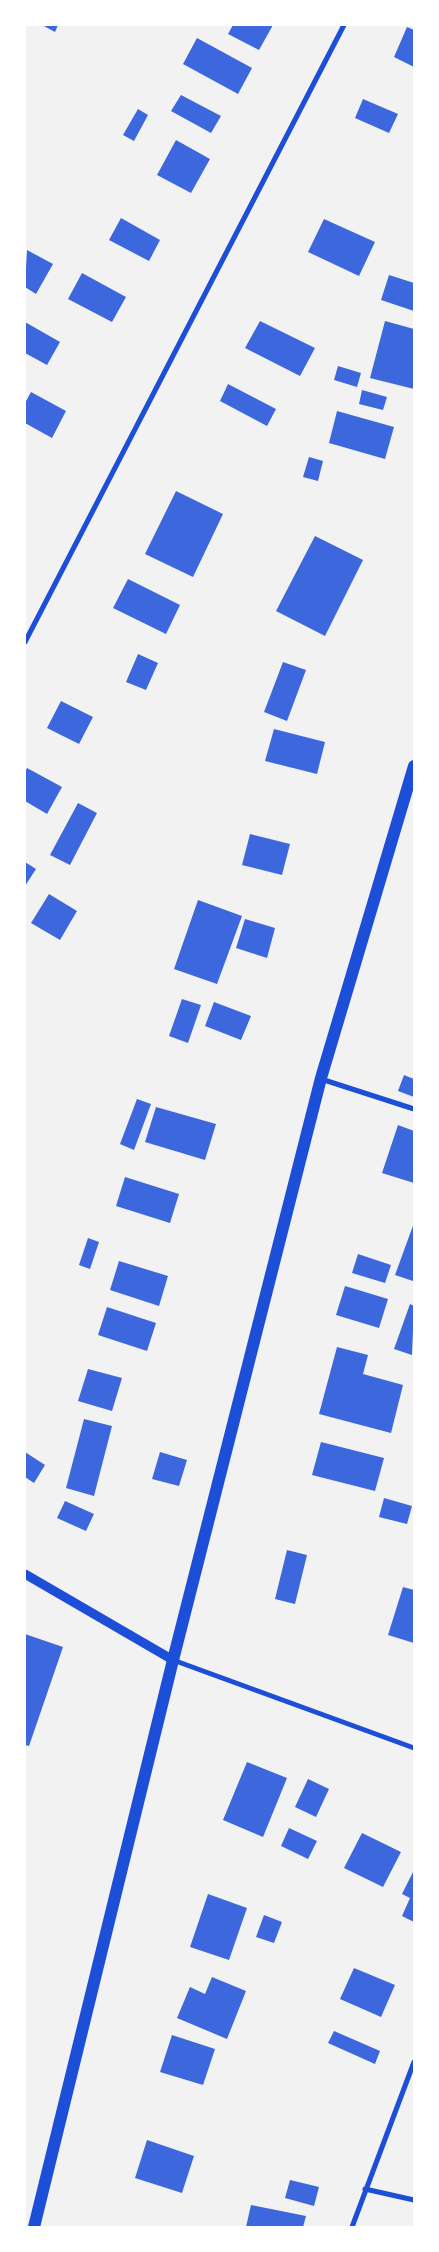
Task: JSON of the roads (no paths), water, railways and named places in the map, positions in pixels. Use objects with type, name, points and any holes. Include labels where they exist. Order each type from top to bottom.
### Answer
[{"type":"main road","points":[[34,2227],[173,1660],[321,1078],[414,766]]},
{"type":"street","points":[[25,642],[344,25]]},
{"type":"street","points":[[321,1078],[414,1109]]},
{"type":"street","points":[[25,1574],[173,1660],[414,1748]]},
{"type":"street","points":[[352,2227],[414,2062]]},
{"type":"street","points":[[365,2189],[414,2200]]}]
